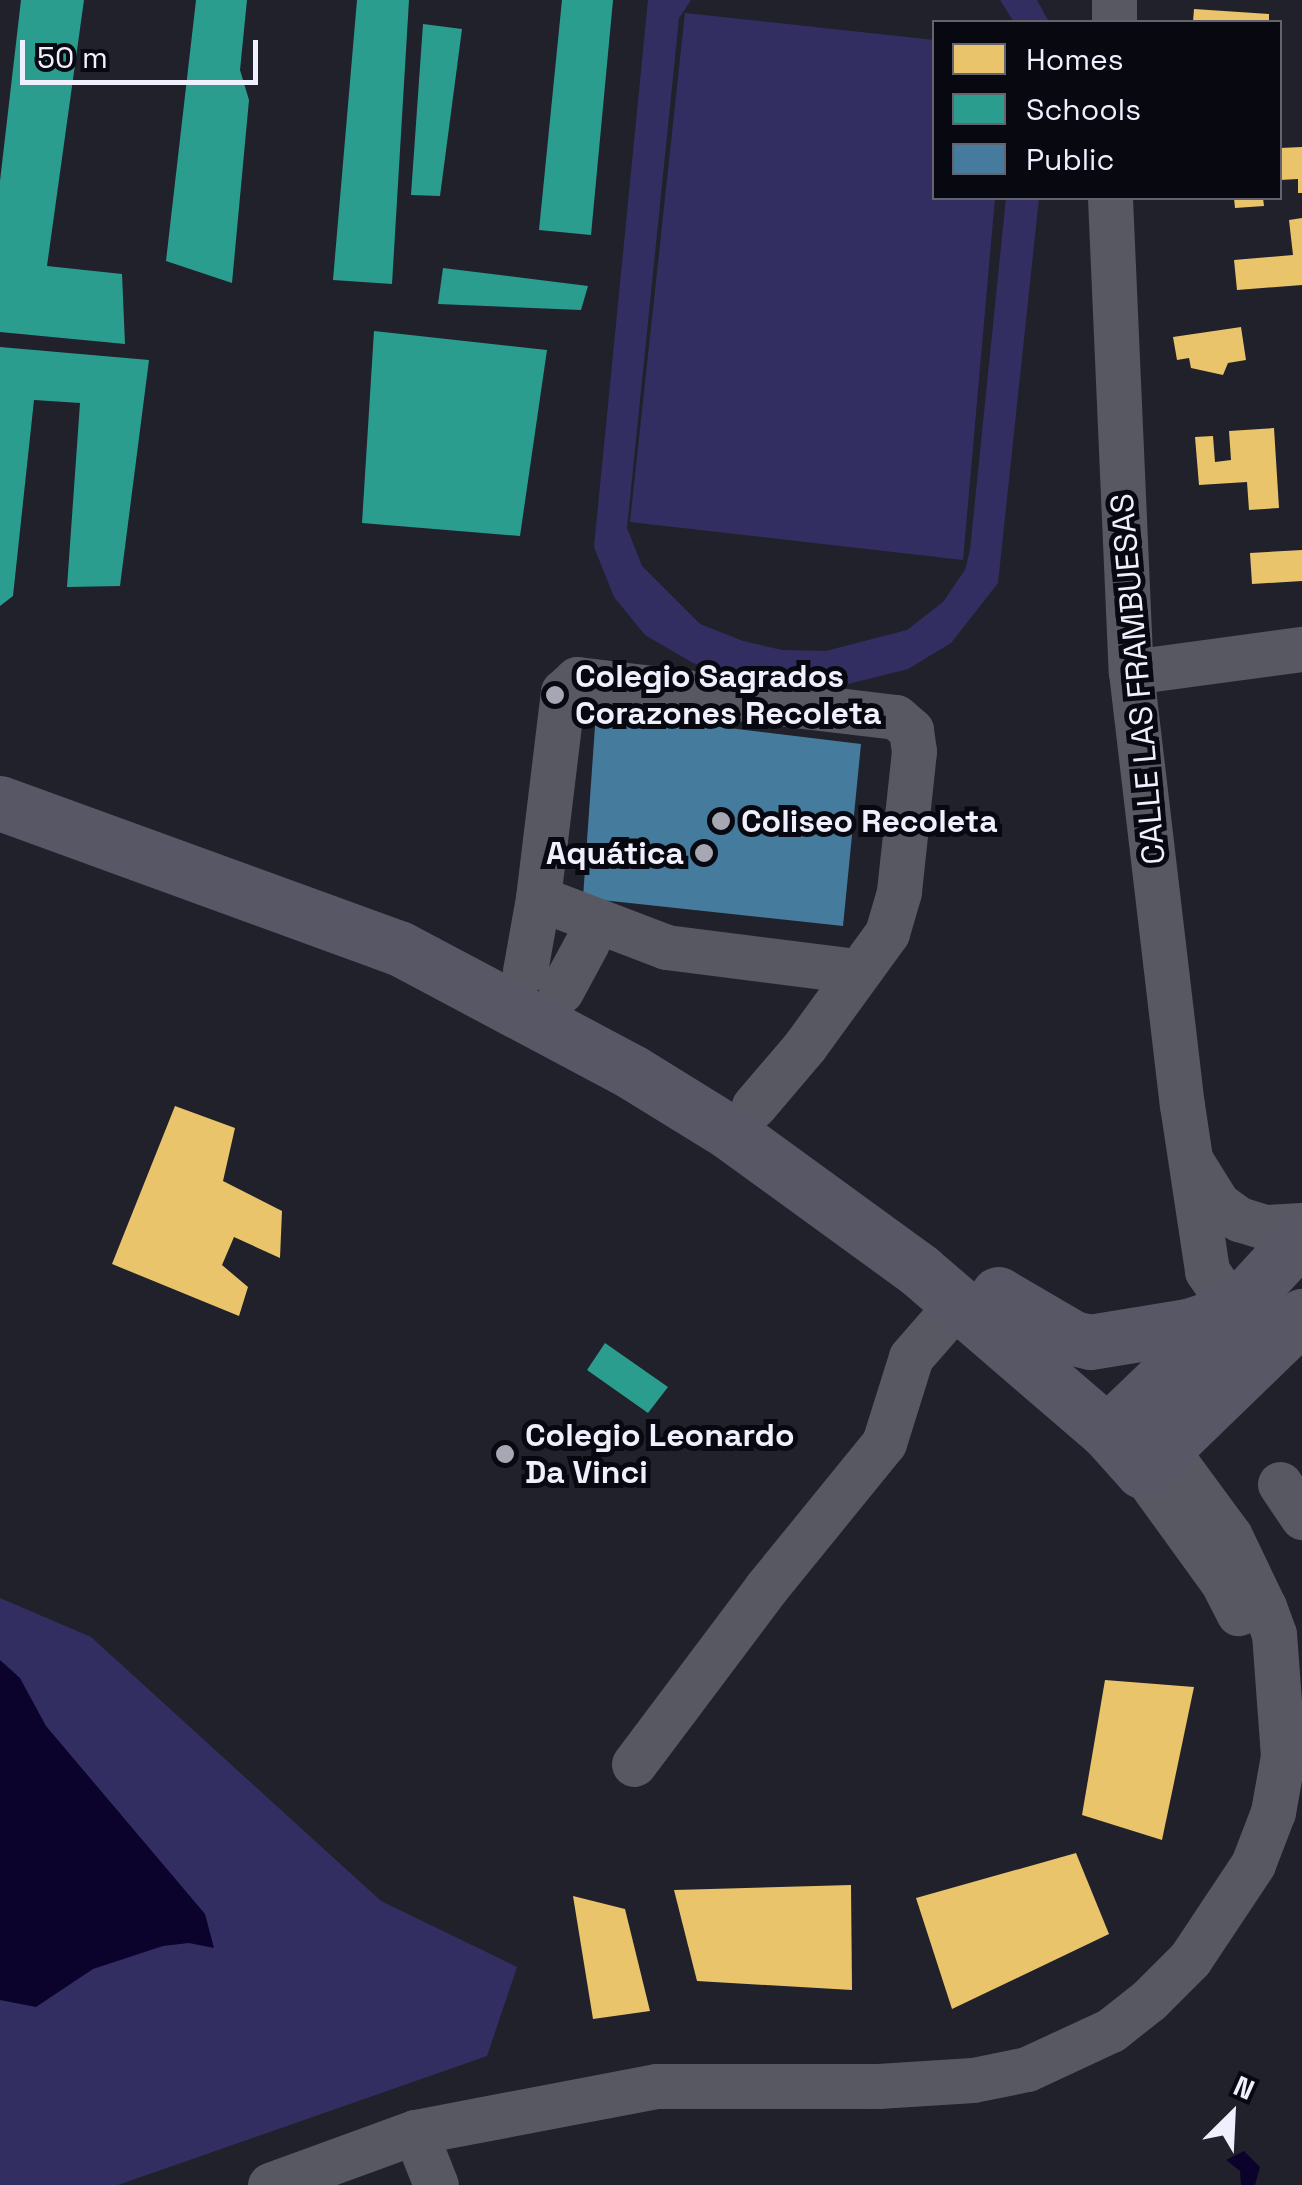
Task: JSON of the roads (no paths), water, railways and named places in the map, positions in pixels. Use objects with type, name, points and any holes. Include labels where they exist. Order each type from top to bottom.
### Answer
[{"type":"main road","points":[[0,774],[151,821],[452,937],[543,981],[754,1106],[843,1167],[978,1298],[1136,1440]]},
{"type":"main road","points":[[0,803],[399,948],[500,999],[729,1132],[978,1298],[1074,1338],[1090,1342],[1188,1326],[1234,1310]]},
{"type":"main road","points":[[1136,1440],[1234,1310],[1302,1236]]},
{"type":"main road","points":[[1136,1440],[1302,1316]]},
{"type":"street","name":"CALLE LAS FRAMBUESAS","points":[[1110,200],[1131,672],[1207,1270],[1234,1310]]},
{"type":"street","points":[[1131,672],[1302,649]]},
{"type":"street","points":[[543,981],[538,898],[562,692],[577,678],[896,716],[911,730],[914,751],[899,892],[887,933],[805,1046],[754,1106]]},
{"type":"street","points":[[538,898],[594,931],[666,947],[856,971]]},
{"type":"street","points":[[543,981],[594,931]]},
{"type":"street","name":"CALLE LAS FRAMBUESAS","points":[[1191,1159],[1218,1204],[1240,1219],[1265,1227],[1302,1225]]},
{"type":"street","points":[[634,1764],[766,1588],[884,1444],[911,1357],[978,1298]]},
{"type":"street","points":[[270,2185],[415,2132],[656,2086],[878,2086],[973,2080],[1027,2069],[1111,2030],[1190,1959],[1252,1864],[1274,1812],[1283,1756],[1280,1658],[1264,1608],[1230,1536],[1136,1440]]},
{"type":"street","points":[[415,2132],[436,2185]]},
{"type":"place","name":"Colegio Sagrados Corazones Recoleta","points":[[555,695]]},
{"type":"place","name":"Coliseo Recoleta","points":[[721,821]]},
{"type":"place","name":"Aquática","points":[[704,853]]},
{"type":"place","name":"Colegio Leonardo Da Vinci","points":[[505,1454]]}]
